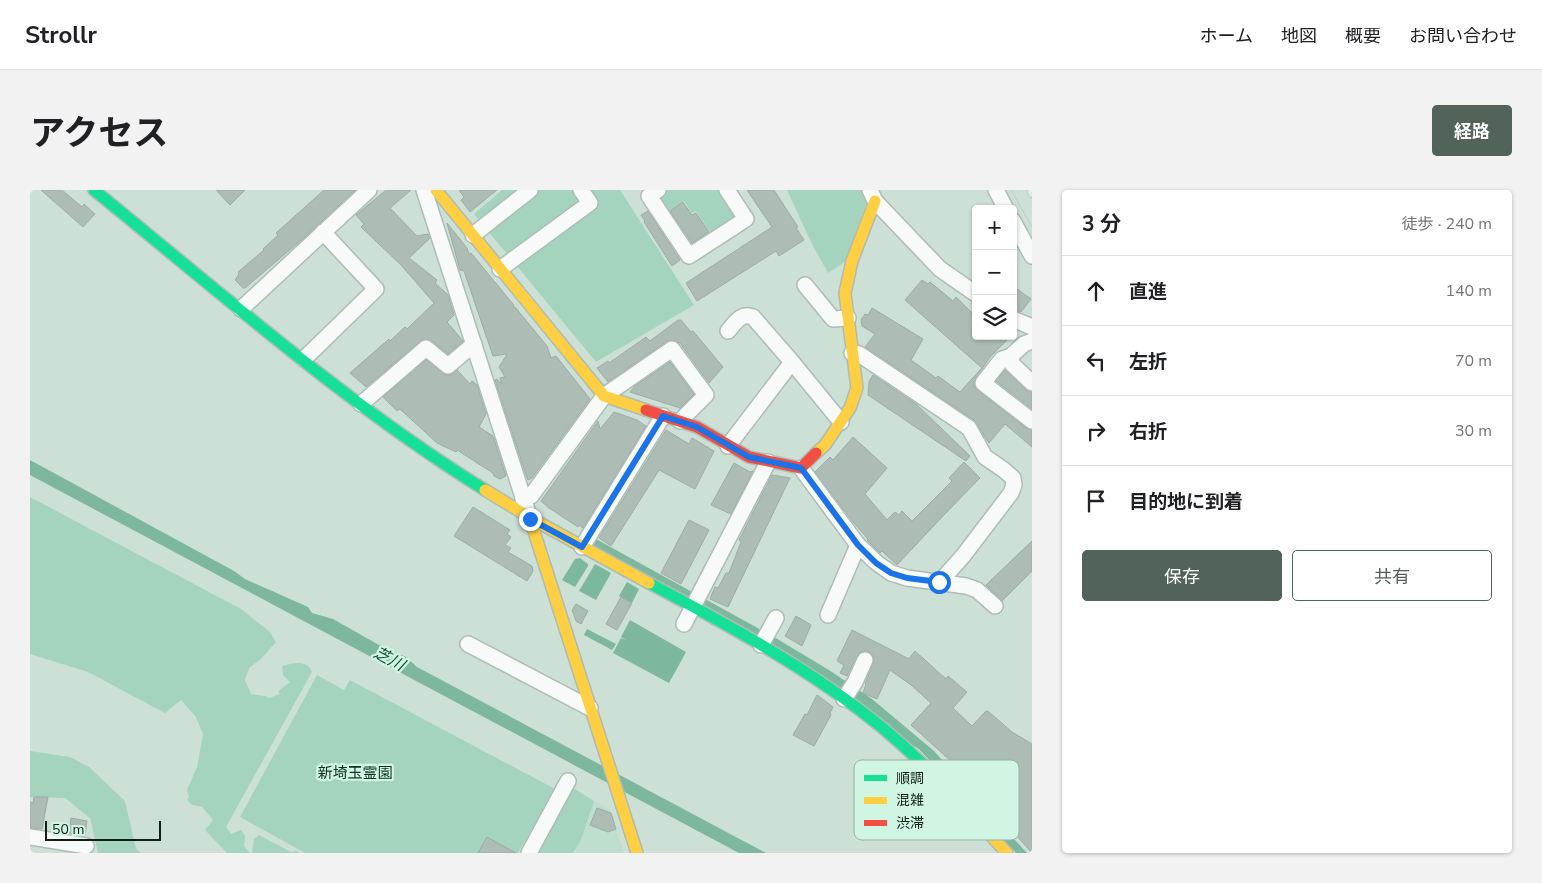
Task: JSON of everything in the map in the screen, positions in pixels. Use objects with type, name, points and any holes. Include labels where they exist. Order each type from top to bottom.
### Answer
[{"type":"street","points":[[94,190],[304,359],[418,446],[530,519],[761,646],[872,719],[920,760]]},
{"type":"street","points":[[241,309],[369,190]]},
{"type":"street","points":[[424,190],[637,853]]},
{"type":"street","points":[[436,190],[604,396],[697,427],[749,457],[801,468],[858,545],[876,563],[891,573],[907,578],[966,586],[977,590],[995,606]]},
{"type":"street","points":[[473,235],[530,190]]},
{"type":"street","points":[[500,269],[590,203],[581,190]]},
{"type":"street","points":[[658,190],[648,196],[689,256],[746,219],[727,190]]},
{"type":"street","points":[[996,190],[1004,205]]},
{"type":"street","points":[[801,468],[825,445],[850,408],[857,388],[845,293],[852,261],[872,196],[940,269],[972,291]]},
{"type":"street","points":[[1017,226],[1028,240],[1032,256]]},
{"type":"street","points":[[304,359],[376,289],[323,232]]},
{"type":"street","points":[[805,285],[834,319],[848,318]]},
{"type":"street","points":[[728,331],[742,316],[747,314],[753,317],[841,422]]},
{"type":"street","points":[[1017,321],[1032,327]]},
{"type":"street","points":[[1032,341],[1024,344],[1010,356],[1002,358],[983,383],[1032,421]]},
{"type":"street","points":[[361,404],[426,348],[448,366],[474,344]]},
{"type":"street","points":[[523,499],[531,496],[604,396],[672,349],[706,395],[680,421]]},
{"type":"street","points":[[852,354],[859,354],[969,428],[985,458],[1013,478],[1012,493],[963,556],[939,582]]},
{"type":"street","points":[[1010,356],[1012,364],[1032,383]]},
{"type":"street","points":[[728,446],[792,362]]},
{"type":"street","points":[[582,547],[663,416]]},
{"type":"street","points":[[684,624],[694,608],[768,462]]},
{"type":"street","points":[[828,615],[858,545]]},
{"type":"street","points":[[761,646],[774,622]]},
{"type":"street","points":[[468,644],[590,708]]},
{"type":"street","points":[[844,699],[856,682],[865,660]]},
{"type":"street","points":[[529,853],[568,781]]},
{"type":"street","points":[[30,836],[86,846]]},
{"type":"street","points":[[996,840],[1007,853]]},
{"type":"shaded area","points":[[594,801],[610,810],[624,853],[573,853],[581,840]]},
{"type":"green space","points":[[502,190],[620,190],[694,305],[596,362],[474,214]]},
{"type":"green space","points":[[666,190],[721,190],[738,215],[736,222],[713,236],[696,211],[692,213],[684,201],[666,213],[658,201],[659,194]]},
{"type":"green space","points":[[787,190],[861,190],[867,201],[845,262],[828,273],[811,242]]},
{"type":"green space","points":[[30,497],[241,609],[270,632],[276,642],[261,659],[249,668],[245,680],[251,694],[269,698],[280,694],[278,691],[290,682],[283,675],[282,666],[299,663],[310,668],[312,672],[226,827],[231,834],[241,830],[245,836],[244,846],[250,853],[227,853],[205,830],[213,820],[202,807],[192,805],[187,800],[189,797],[187,790],[197,767],[203,734],[196,717],[181,700],[165,713],[88,672],[30,654]]},
{"type":"green space","name":"新埼玉霊園","points":[[317,675],[344,690],[350,680],[555,789],[518,853],[305,853],[240,817]]},
{"type":"green space","points":[[30,751],[70,757],[89,767],[125,801],[136,849],[141,853],[98,853],[90,818],[65,798],[30,797]]},
{"type":"green space","points":[[568,785],[594,801],[581,840],[573,853],[531,853]]},
{"type":"green space","points":[[259,835],[291,852],[297,851],[299,853],[252,853],[254,839]]},
{"type":"water","name":"芝川","points":[[30,460],[234,571],[245,579],[308,607],[312,613],[333,619],[379,645],[406,657],[417,667],[766,853],[739,853],[30,475]]},
{"type":"water","points":[[596,539],[774,637],[829,670],[872,699],[942,760],[929,760],[919,749],[592,546]]},
{"type":"water","points":[[580,558],[588,566],[575,587],[562,580],[575,559]]},
{"type":"water","points":[[595,564],[611,573],[596,600],[579,591]]},
{"type":"water","points":[[627,582],[639,589],[632,603],[619,596]]},
{"type":"water","points":[[630,620],[686,652],[669,683],[613,653],[621,638],[626,640],[621,637]]},
{"type":"water","points":[[587,629],[616,644],[612,650],[584,635]]},
{"type":"water","points":[[1004,840],[1015,840],[1027,853],[1016,853]]},
{"type":"building","points":[[41,190],[62,190],[82,207],[84,204],[95,214],[83,227]]},
{"type":"building","points":[[216,190],[245,190],[230,205]]},
{"type":"building","points":[[324,190],[355,190],[306,236],[243,288],[235,280],[239,274],[238,272],[264,250],[278,235],[276,233]]},
{"type":"building","points":[[386,190],[411,190],[390,208],[417,236],[428,234],[430,238],[409,258],[437,280],[435,283],[448,295],[454,315],[447,322],[463,341],[448,354],[432,341],[423,339],[366,387],[350,373],[389,339],[390,341],[405,327],[407,329],[434,303],[401,265],[361,227],[364,224],[356,215]]},
{"type":"building","points":[[459,190],[497,190],[470,212],[461,200],[464,197]]},
{"type":"building","points":[[747,190],[774,190],[798,227],[796,228],[804,240],[779,256],[776,251],[697,301],[686,283],[772,227]]},
{"type":"building","points":[[683,202],[692,215],[696,213],[709,232],[692,243],[670,211]]},
{"type":"building","points":[[648,211],[680,260],[672,266],[644,222],[641,215]]},
{"type":"building","points":[[447,223],[467,248],[469,254],[471,253],[513,304],[514,308],[547,346],[551,358],[556,356],[590,399],[532,478],[528,480],[495,380],[497,379],[502,384],[500,378],[505,377],[499,367],[507,354],[493,356],[464,271],[460,270]]},
{"type":"building","points":[[922,280],[928,284],[930,282],[953,301],[956,297],[972,313],[972,340],[1007,340],[991,356],[976,377],[974,386],[1026,428],[1032,430],[1032,447],[1005,424],[989,443],[974,420],[865,347],[875,334],[862,326],[861,320],[865,314],[868,315],[872,308],[923,339],[911,360],[960,392],[982,368],[905,300]]},
{"type":"building","points":[[1017,289],[1031,299],[1021,312],[1017,311]]},
{"type":"building","points":[[678,320],[681,320],[691,332],[693,331],[723,367],[709,383],[680,343],[672,340],[667,341],[608,382],[597,368],[608,361],[609,363],[646,337],[650,341]]},
{"type":"building","points":[[426,360],[446,375],[451,375],[457,370],[470,384],[472,381],[477,385],[486,414],[479,427],[493,436],[506,476],[500,479],[457,450],[456,452],[437,443],[400,409],[397,411],[383,397]]},
{"type":"building","points":[[670,362],[694,394],[680,408],[630,392],[635,386]]},
{"type":"building","points":[[1005,370],[1026,390],[1032,392],[1032,409],[996,381]]},
{"type":"building","points":[[873,375],[916,404],[970,456],[966,461],[868,395],[869,382]]},
{"type":"building","points":[[614,412],[637,420],[646,426],[583,528],[579,525],[578,527],[541,501],[598,421],[600,429]]},
{"type":"building","points":[[666,430],[689,444],[692,438],[714,451],[695,489],[659,470],[611,546],[599,538]]},
{"type":"building","points":[[853,437],[887,468],[865,494],[887,520],[895,512],[899,515],[902,511],[912,521],[952,481],[949,478],[964,462],[980,478],[897,565],[882,551],[880,553],[867,540],[815,472],[830,457],[833,460]]},
{"type":"building","points":[[734,463],[750,472],[753,471],[731,514],[711,505]]},
{"type":"building","points":[[772,475],[790,478],[728,607],[710,599],[715,587],[718,588],[726,573],[729,573],[741,542],[739,540]]},
{"type":"building","points":[[473,507],[510,530],[507,534],[511,537],[505,545],[511,548],[508,552],[532,566],[533,571],[527,581],[454,536]]},
{"type":"building","points":[[689,520],[709,530],[681,584],[661,573]]},
{"type":"building","points":[[1032,541],[1032,571],[1002,601],[986,585]]},
{"type":"building","points":[[621,597],[632,603],[617,630],[606,624]]},
{"type":"building","points":[[576,604],[588,611],[581,624],[576,621],[572,610]]},
{"type":"building","points":[[796,616],[811,625],[802,646],[785,636]]},
{"type":"building","points":[[852,630],[909,659],[915,651],[946,679],[948,676],[967,692],[953,708],[972,726],[988,711],[1012,732],[1032,744],[1032,853],[1019,838],[1019,760],[950,760],[911,725],[931,703],[911,685],[890,670],[877,699],[863,693],[874,660],[873,655],[868,651],[859,653],[847,676],[840,673],[844,665],[837,661]]},
{"type":"building","points":[[817,695],[833,707],[831,715],[814,746],[793,735],[805,714],[807,715]]},
{"type":"building","points":[[34,797],[48,797],[42,829],[30,828],[30,802],[33,803]]},
{"type":"building","points":[[597,808],[611,813],[616,829],[608,832],[590,825]]},
{"type":"building","points":[[71,818],[87,821],[85,836],[69,834]]},
{"type":"building","points":[[487,837],[516,853],[478,853]]},
{"type":"tram line","points":[[1011,190],[1032,227]]},
{"type":"railway","points":[[1029,190],[1032,196]]},
{"type":"traffic: fast","points":[[94,190],[333,384],[433,456],[485,490]]},
{"type":"traffic: fast","points":[[649,583],[770,650],[828,687],[894,737],[919,760]]},
{"type":"traffic: slow","points":[[436,190],[604,396],[646,410]]},
{"type":"traffic: slow","points":[[816,453],[825,445],[850,408],[857,388],[845,293],[852,261],[875,201]]},
{"type":"traffic: slow","points":[[485,490],[534,520],[649,583]]},
{"type":"traffic: slow","points":[[530,519],[637,853]]},
{"type":"traffic: slow","points":[[995,840],[1007,853]]},
{"type":"traffic: jam","points":[[646,410],[697,427],[749,457],[801,468],[816,453]]},
{"type":"route","points":[[530,519],[582,547],[663,416],[697,427],[749,457],[801,468],[862,551],[876,563],[891,573],[907,578],[939,582]]}]
